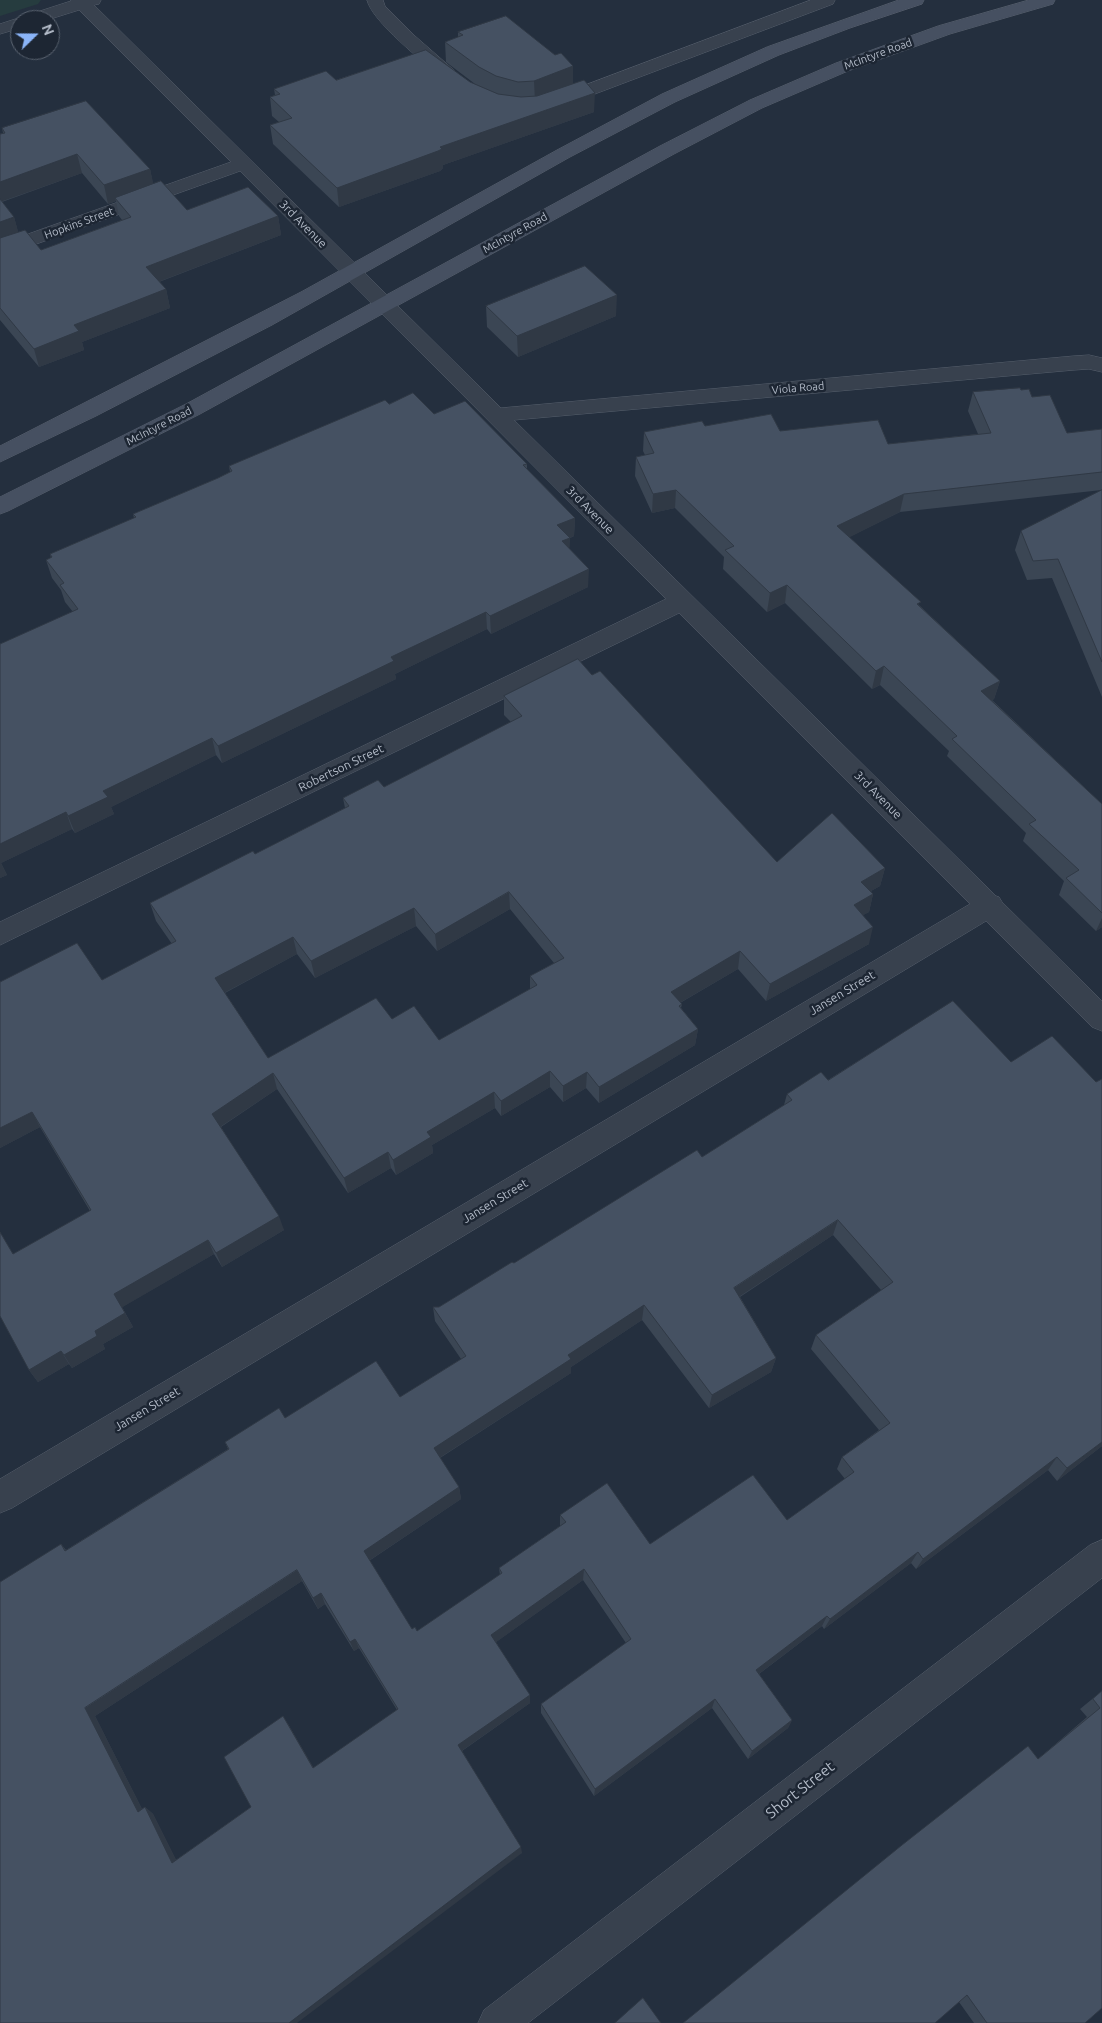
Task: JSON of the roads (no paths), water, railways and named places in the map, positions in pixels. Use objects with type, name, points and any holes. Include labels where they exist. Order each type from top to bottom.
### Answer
[{"type":"main road","points":[[0,455],[166,373],[352,273],[645,110],[733,69],[802,40],[876,12],[916,0]]},
{"type":"main road","name":"McIntyre Road","points":[[0,506],[193,409],[667,150],[756,104],[842,67],[944,30],[1047,0]]},
{"type":"street","points":[[375,0],[377,8],[409,40],[464,86]]},
{"type":"street","points":[[538,108],[827,0]]},
{"type":"street","points":[[58,10],[84,1]]},
{"type":"street","name":"3rd Avenue","points":[[84,1],[242,164],[681,602],[990,905],[1102,1019]]},
{"type":"street","name":"Hopkins Street","points":[[0,251],[242,164]]},
{"type":"street","name":"Viola Road","points":[[495,415],[1074,363],[1089,362],[1102,365]]},
{"type":"street","name":"Robertson Street","points":[[0,934],[681,602]]},
{"type":"street","name":"Jansen Street","points":[[0,1497],[990,905]]},
{"type":"street","name":"Short Street","points":[[497,2023],[1102,1557]]}]
